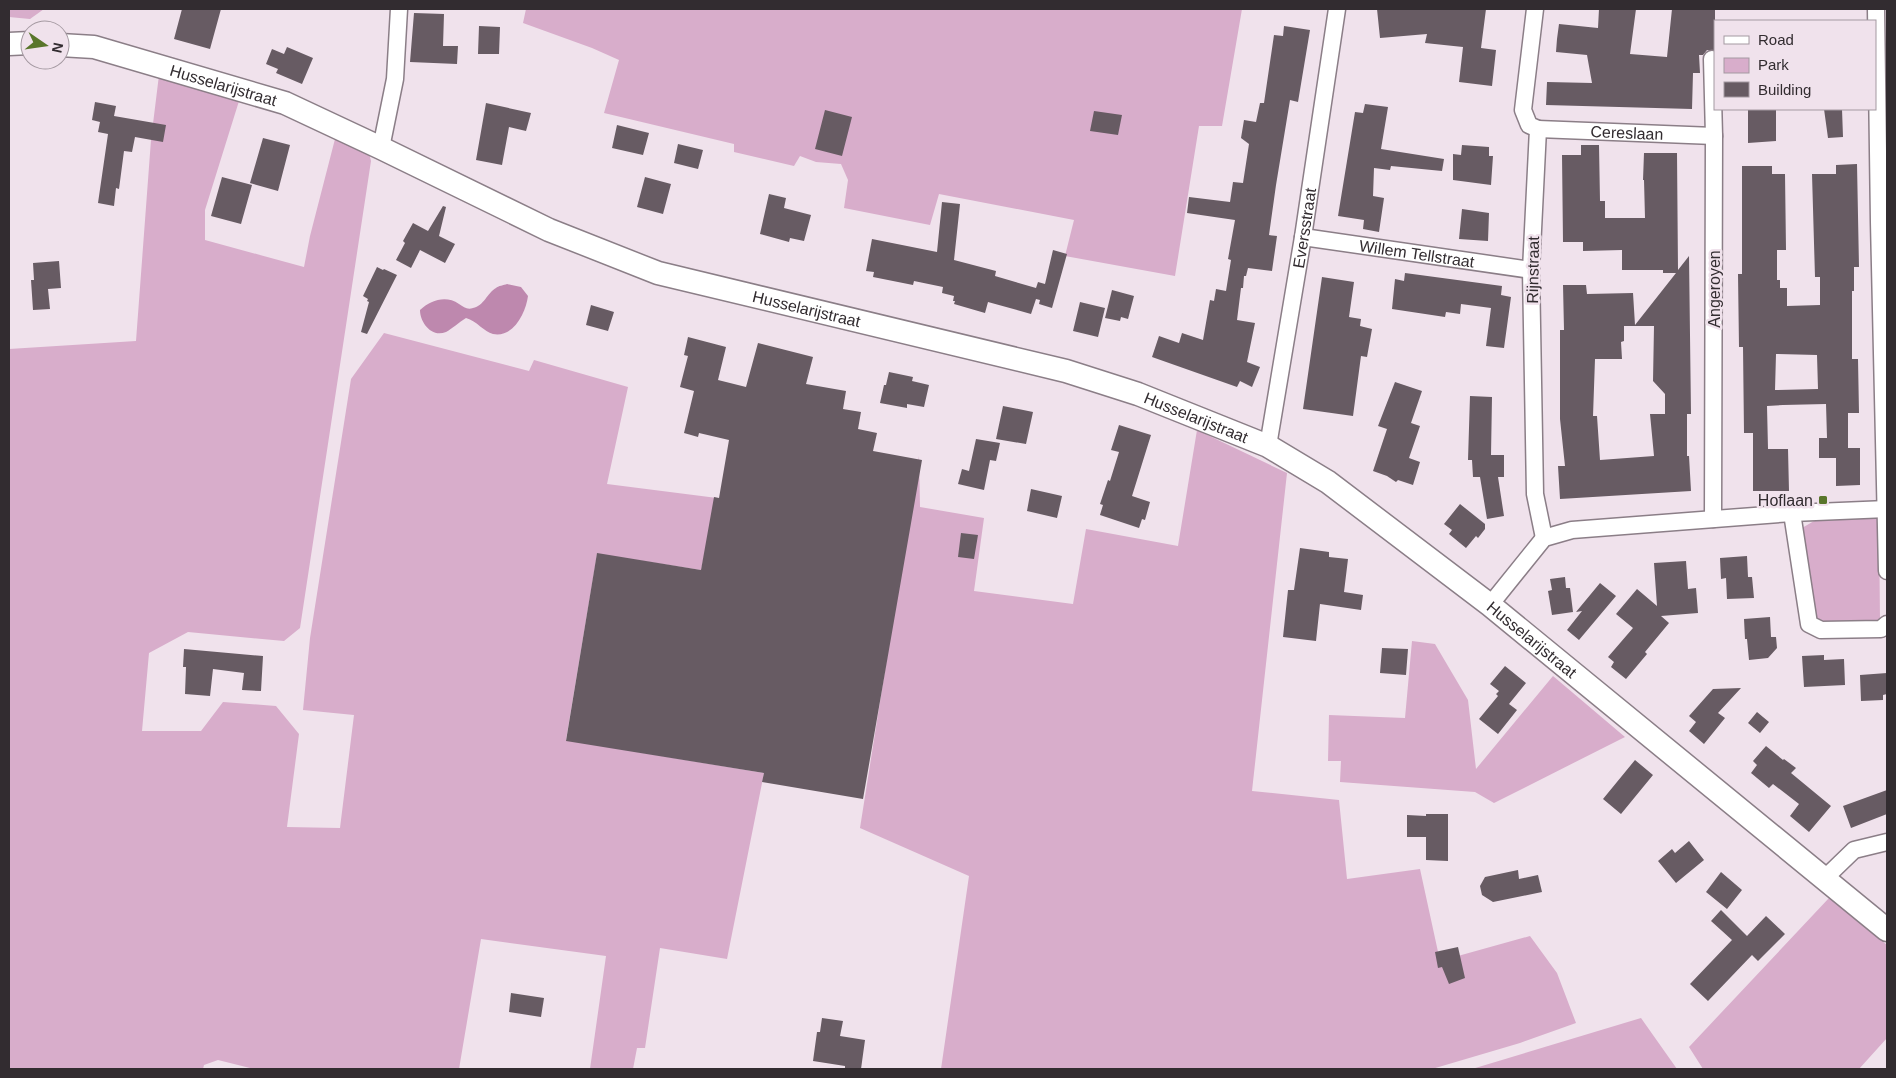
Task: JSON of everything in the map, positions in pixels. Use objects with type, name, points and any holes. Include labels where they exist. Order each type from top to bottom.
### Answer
[{"type":"street","points":[[380,148],[395,79],[399,9]]},
{"type":"street","name":"Eversstraat","points":[[1268,446],[1303,237],[1337,9]]},
{"type":"street","points":[[1534,9],[1523,110],[1529,125],[1538,129]]},
{"type":"street","points":[[1876,9],[1887,570]]},
{"type":"street","name":"Husselarijstraat","points":[[70,46],[94,47],[284,103],[549,230],[658,273],[1066,371],[1138,394],[1268,446],[1328,482],[1490,605],[1887,930]]},
{"type":"street","name":"Angeroyen","points":[[1712,59],[1714,136],[1713,519]]},
{"type":"street","name":"Cereslaan","points":[[1538,129],[1714,136]]},
{"type":"street","name":"Rijnstraat","points":[[1538,129],[1532,270],[1535,494],[1544,538]]},
{"type":"street","name":"Willem Tellstraat","points":[[1303,237],[1532,270]]},
{"type":"street","points":[[1490,605],[1544,538],[1572,530],[1792,513],[1886,509]]},
{"type":"street","points":[[1792,513],[1809,624],[1821,630],[1881,630],[1887,624]]},
{"type":"street","points":[[1824,879],[1854,850],[1872,844],[1887,842]]},
{"type":"green space","points":[[9,9],[44,9],[30,19],[9,17]]},
{"type":"green space","points":[[526,9],[1242,9],[1222,126],[1199,126],[1175,276],[1065,256],[1074,220],[939,194],[930,225],[844,208],[848,180],[841,164],[816,162],[800,156],[794,166],[734,152],[734,144],[604,113],[619,60],[523,23]]},
{"type":"green space","points":[[159,75],[239,101],[205,210],[205,240],[304,267],[335,139],[369,153],[371,161],[300,628],[284,641],[188,632],[149,653],[142,731],[201,731],[223,702],[276,706],[299,734],[287,827],[340,828],[354,715],[303,710],[310,638],[351,379],[384,333],[529,371],[534,360],[628,387],[607,484],[717,498],[701,570],[597,554],[566,740],[764,773],[727,959],[660,948],[645,1048],[637,1048],[633,1069],[590,1069],[606,956],[481,939],[459,1069],[254,1069],[218,1060],[204,1065],[203,1069],[9,1069],[9,349],[136,341],[151,140]]},
{"type":"green space","points":[[1197,430],[1287,473],[1252,791],[1339,800],[1347,879],[1420,869],[1440,961],[1530,936],[1557,973],[1576,1023],[1520,1043],[1432,1069],[941,1069],[969,876],[860,828],[919,456],[920,507],[984,518],[974,591],[1073,604],[1086,529],[1178,546]]},
{"type":"green space","points":[[1879,518],[1880,621],[1809,624],[1817,619],[1802,528],[1814,521]]},
{"type":"green space","points":[[1412,641],[1435,644],[1468,700],[1476,769],[1553,676],[1625,737],[1494,803],[1475,792],[1340,782],[1341,761],[1328,761],[1329,715],[1405,718]]},
{"type":"green space","points":[[1829,898],[1887,945],[1887,1038],[1859,1069],[1703,1069],[1689,1047]]},
{"type":"green space","points":[[1641,1018],[1677,1069],[1472,1069]]},
{"type":"shaded area","points":[[507,284],[521,287],[528,296],[522,316],[513,328],[507,332],[493,334],[466,318],[446,332],[441,333],[431,331],[424,324],[420,310],[434,301],[444,299],[454,301],[471,309],[480,305],[497,287]]},
{"type":"building","points":[[182,9],[221,9],[210,49],[174,39]]},
{"type":"building","points":[[1377,9],[1486,9],[1481,48],[1496,50],[1492,86],[1459,82],[1463,47],[1425,43],[1427,34],[1380,38]]},
{"type":"building","points":[[1599,9],[1636,9],[1630,54],[1667,57],[1672,9],[1715,9],[1714,50],[1707,50],[1703,55],[1699,55],[1700,73],[1693,73],[1692,109],[1546,105],[1547,82],[1592,83],[1587,55],[1556,52],[1559,24],[1598,28]]},
{"type":"building","points":[[414,13],[444,14],[443,46],[458,46],[457,64],[410,62]]},
{"type":"building","points":[[479,26],[500,27],[499,54],[478,54]]},
{"type":"building","points":[[1284,26],[1310,30],[1298,102],[1290,100],[1276,185],[1269,235],[1277,236],[1272,271],[1248,268],[1246,276],[1244,276],[1243,288],[1241,288],[1237,320],[1255,323],[1247,362],[1260,367],[1252,387],[1240,381],[1237,387],[1152,357],[1159,336],[1179,343],[1182,333],[1203,340],[1210,300],[1214,301],[1216,289],[1226,291],[1231,260],[1228,259],[1235,220],[1187,213],[1189,197],[1230,202],[1233,182],[1243,183],[1249,144],[1241,138],[1244,120],[1256,122],[1260,103],[1264,103],[1274,35],[1283,36]]},
{"type":"building","points":[[287,47],[313,58],[302,84],[276,73],[278,69],[266,64],[272,49],[284,54]]},
{"type":"building","points":[[95,102],[116,106],[114,116],[166,125],[163,142],[135,137],[132,152],[124,151],[119,189],[116,188],[114,206],[98,203],[108,134],[98,132],[100,122],[92,120]]},
{"type":"building","points":[[486,103],[531,113],[526,131],[509,127],[502,165],[476,160]]},
{"type":"building","points":[[1365,104],[1388,107],[1381,149],[1444,159],[1442,171],[1391,166],[1390,170],[1374,168],[1373,196],[1384,198],[1379,232],[1363,229],[1364,220],[1338,216],[1355,112],[1363,113]]},
{"type":"building","points":[[825,110],[852,117],[842,156],[815,149]]},
{"type":"building","points":[[1748,110],[1776,110],[1776,141],[1748,143]]},
{"type":"building","points":[[1824,110],[1842,110],[1843,137],[1828,138]]},
{"type":"building","points":[[1094,111],[1122,115],[1118,135],[1090,131]]},
{"type":"building","points":[[617,125],[649,133],[643,155],[612,148]]},
{"type":"building","points":[[263,138],[290,145],[278,191],[250,183]]},
{"type":"building","points":[[678,144],[703,150],[698,169],[674,163]]},
{"type":"building","points":[[1462,145],[1489,147],[1489,156],[1493,156],[1491,185],[1453,180],[1453,154],[1461,155]]},
{"type":"building","points":[[1581,145],[1599,145],[1600,201],[1605,201],[1605,218],[1645,218],[1644,153],[1677,153],[1678,270],[1689,256],[1691,414],[1687,414],[1687,456],[1689,456],[1691,491],[1560,499],[1558,466],[1565,466],[1560,419],[1560,330],[1564,330],[1563,285],[1586,285],[1587,294],[1633,293],[1635,325],[1676,273],[1663,273],[1663,270],[1622,270],[1622,250],[1583,251],[1583,242],[1563,242],[1562,155],[1581,155]],"holes":[[[1624,326],[1654,326],[1653,381],[1665,394],[1665,414],[1650,414],[1654,456],[1600,460],[1597,416],[1593,416],[1595,359],[1622,359],[1621,342],[1624,341]]]},
{"type":"building","points":[[1857,164],[1859,267],[1854,267],[1854,291],[1852,291],[1852,359],[1858,359],[1859,413],[1848,413],[1848,448],[1860,448],[1860,485],[1836,486],[1836,458],[1819,458],[1819,438],[1827,438],[1826,404],[1783,405],[1767,406],[1768,449],[1788,449],[1789,491],[1753,491],[1753,433],[1744,433],[1743,347],[1739,347],[1738,274],[1742,274],[1742,166],[1772,166],[1772,174],[1785,174],[1786,250],[1777,250],[1777,280],[1780,280],[1780,288],[1787,288],[1787,306],[1820,305],[1820,277],[1815,277],[1812,174],[1836,174],[1836,165]],"holes":[[[1776,354],[1817,355],[1818,389],[1775,390]]]},
{"type":"building","points":[[222,177],[252,185],[241,224],[211,216]]},
{"type":"building","points":[[645,177],[671,184],[663,214],[637,207]]},
{"type":"building","points":[[769,194],[786,198],[784,208],[811,215],[804,241],[790,238],[789,242],[760,234]]},
{"type":"building","points":[[942,202],[960,204],[954,260],[996,271],[995,276],[1036,288],[1038,282],[1045,284],[1053,250],[1067,254],[1052,308],[1039,304],[1040,300],[1036,299],[1031,314],[988,302],[985,313],[954,304],[954,296],[942,293],[943,287],[914,281],[913,285],[873,277],[874,272],[866,271],[872,239],[937,252]]},
{"type":"building","points":[[443,206],[446,207],[439,236],[455,244],[445,263],[420,250],[411,268],[396,260],[405,243],[403,241],[413,223],[428,231]]},
{"type":"building","points":[[1462,209],[1489,213],[1488,241],[1459,239]]},
{"type":"building","points":[[59,261],[61,288],[48,289],[50,309],[33,310],[31,280],[34,280],[33,263]]},
{"type":"building","points":[[377,267],[397,275],[367,334],[361,332],[369,302],[363,296]]},
{"type":"building","points":[[1405,273],[1502,286],[1501,295],[1511,297],[1504,348],[1486,346],[1491,308],[1461,304],[1460,314],[1446,312],[1445,317],[1392,309],[1395,279],[1404,281]]},
{"type":"building","points":[[1322,277],[1354,282],[1349,317],[1361,319],[1360,326],[1372,329],[1367,357],[1361,356],[1353,416],[1303,409]]},
{"type":"building","points":[[1112,290],[1134,296],[1128,319],[1121,317],[1120,321],[1105,318]]},
{"type":"building","points":[[1080,302],[1105,308],[1098,337],[1073,331]]},
{"type":"building","points":[[591,305],[614,312],[608,331],[586,325]]},
{"type":"building","points":[[688,337],[726,347],[718,380],[746,387],[758,343],[813,357],[806,384],[846,391],[843,409],[861,412],[858,429],[877,433],[873,451],[922,460],[863,799],[762,782],[764,773],[566,741],[597,553],[701,570],[714,497],[719,498],[729,440],[699,433],[698,437],[684,433],[694,391],[680,387],[688,356],[684,355]]},
{"type":"building","points":[[889,372],[913,377],[912,381],[929,385],[924,407],[907,404],[907,408],[880,403]]},
{"type":"building","points":[[1395,382],[1422,391],[1411,423],[1420,426],[1409,458],[1420,462],[1413,485],[1398,480],[1396,482],[1387,476],[1373,471],[1387,429],[1378,426]]},
{"type":"building","points":[[1470,396],[1492,397],[1491,455],[1504,455],[1504,477],[1498,477],[1504,516],[1487,519],[1480,477],[1473,477],[1472,460],[1468,460]]},
{"type":"building","points":[[1003,406],[1033,412],[1026,444],[996,439]]},
{"type":"building","points":[[1119,425],[1151,435],[1132,496],[1150,502],[1145,520],[1142,519],[1139,528],[1100,515],[1103,505],[1100,504],[1119,452],[1111,450]]},
{"type":"building","points":[[976,439],[1000,443],[996,461],[990,460],[984,490],[958,484],[962,469],[969,471]]},
{"type":"building","points":[[1031,489],[1062,496],[1057,518],[1027,511]]},
{"type":"building","points":[[1460,504],[1485,524],[1485,529],[1478,538],[1476,536],[1466,548],[1449,534],[1452,530],[1444,524]]},
{"type":"building","points":[[961,533],[978,535],[974,559],[958,557]]},
{"type":"building","points":[[1300,548],[1329,552],[1329,557],[1348,559],[1344,592],[1363,595],[1361,610],[1320,604],[1316,641],[1283,637],[1288,590],[1294,590]]},
{"type":"building","points":[[1747,556],[1748,577],[1752,577],[1754,598],[1727,599],[1726,578],[1721,579],[1720,558]]},
{"type":"building","points":[[1686,561],[1688,589],[1696,588],[1698,613],[1661,616],[1669,623],[1626,679],[1611,667],[1614,662],[1608,657],[1633,628],[1616,614],[1637,589],[1657,606],[1654,563]]},
{"type":"building","points":[[1565,577],[1566,588],[1570,588],[1573,612],[1552,615],[1548,591],[1552,590],[1550,579]]},
{"type":"building","points":[[1600,583],[1616,596],[1579,640],[1567,630],[1582,611],[1576,612]]},
{"type":"building","points":[[1770,617],[1771,637],[1776,637],[1777,648],[1768,658],[1749,660],[1744,619]]},
{"type":"building","points":[[1382,648],[1408,649],[1406,675],[1380,673]]},
{"type":"building","points":[[184,649],[263,656],[261,691],[242,690],[244,673],[213,669],[210,696],[185,694],[186,667],[183,667]]},
{"type":"building","points":[[1824,655],[1824,660],[1844,659],[1845,685],[1804,687],[1802,656]]},
{"type":"building","points":[[1505,666],[1526,683],[1509,704],[1517,710],[1498,734],[1479,719],[1498,696],[1496,694],[1499,691],[1490,684]]},
{"type":"building","points":[[1887,673],[1887,694],[1883,695],[1883,700],[1861,701],[1860,675]]},
{"type":"building","points":[[1741,688],[1718,713],[1725,718],[1704,744],[1689,731],[1696,722],[1689,716],[1713,689]]},
{"type":"building","points":[[1757,712],[1769,722],[1760,733],[1748,723]]},
{"type":"building","points":[[1766,746],[1796,768],[1791,773],[1831,806],[1809,832],[1790,816],[1799,804],[1773,784],[1769,788],[1751,773],[1757,765],[1753,761]]},
{"type":"building","points":[[1635,760],[1653,775],[1621,814],[1603,799]]},
{"type":"building","points":[[1887,790],[1887,814],[1851,828],[1843,806]]},
{"type":"building","points":[[1426,814],[1448,814],[1448,861],[1426,860],[1426,837],[1407,837],[1407,815],[1426,816]]},
{"type":"building","points":[[1689,841],[1704,860],[1676,883],[1658,861],[1672,849],[1675,853]]},
{"type":"building","points":[[1518,870],[1519,879],[1538,875],[1542,892],[1493,902],[1482,895],[1480,886],[1485,877]]},
{"type":"building","points":[[1721,872],[1742,890],[1727,909],[1706,892]]},
{"type":"building","points":[[1721,910],[1747,936],[1766,916],[1785,934],[1758,961],[1752,955],[1708,1001],[1690,984],[1732,940],[1711,921]]},
{"type":"building","points":[[1458,947],[1465,978],[1449,984],[1442,967],[1438,968],[1435,952]]},
{"type":"building","points":[[511,993],[544,998],[541,1017],[509,1012]]},
{"type":"building","points":[[822,1018],[843,1021],[840,1036],[865,1040],[861,1069],[845,1069],[845,1066],[813,1061],[817,1032],[820,1032]]},
{"type":"place","name":"Hoflaan","points":[[1823,500]]}]
